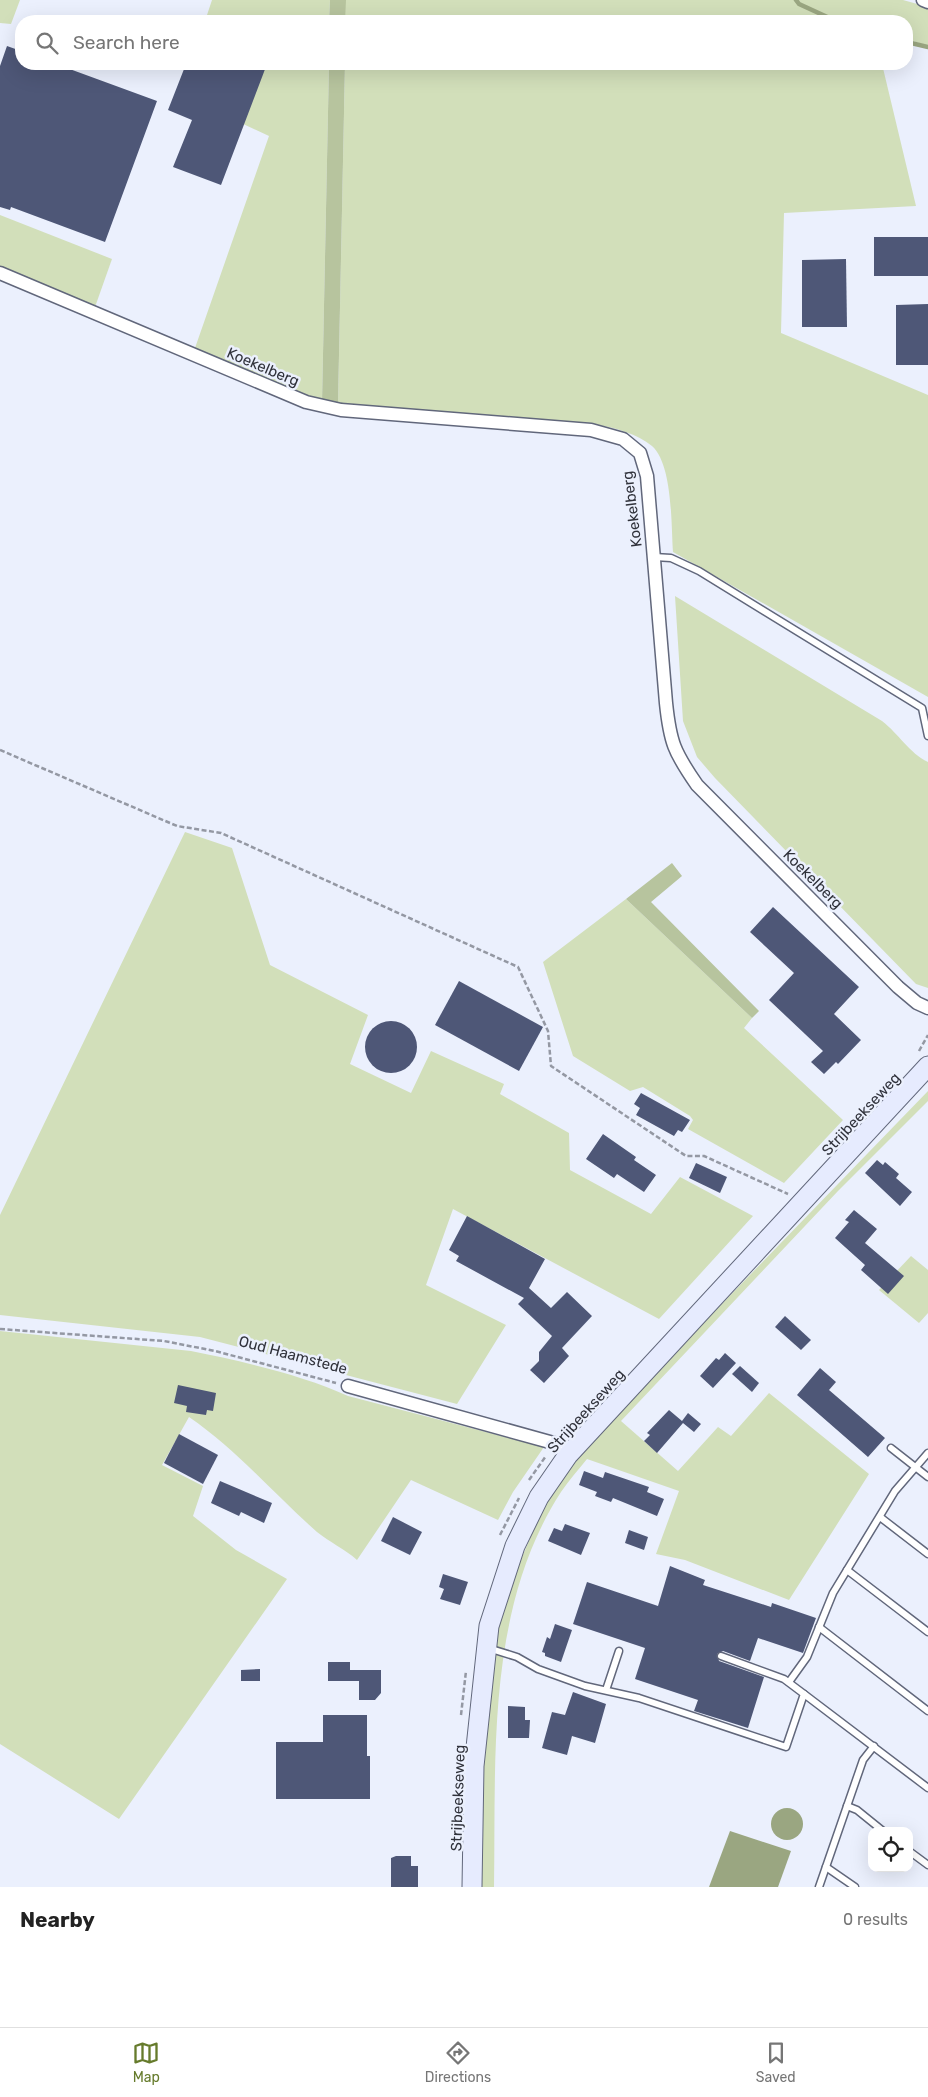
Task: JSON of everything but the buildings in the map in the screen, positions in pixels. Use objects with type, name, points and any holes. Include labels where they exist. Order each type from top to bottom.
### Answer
[{"type":"main road","name":"Strijbeekseweg","points":[[472,1887],[474,1766],[489,1626],[515,1546],[562,1449],[790,1196],[921,1061]]},
{"type":"street","points":[[923,0],[928,2]]},
{"type":"street","name":"Koekelberg","points":[[0,274],[306,402],[341,410],[591,430],[623,439],[640,453],[647,476],[670,738],[679,760],[696,785],[898,987],[916,1003],[928,1008]]},
{"type":"street","name":"Oud Haamstede","points":[[348,1386],[562,1449]]},
{"type":"lane","points":[[653,557],[671,558],[699,571],[922,708],[928,736]]},
{"type":"lane","points":[[891,1448],[928,1477]]},
{"type":"lane","points":[[789,1682],[807,1657],[833,1593],[896,1491],[928,1452]]},
{"type":"lane","points":[[880,1517],[928,1554]]},
{"type":"lane","points":[[847,1570],[928,1632]]},
{"type":"lane","points":[[819,1627],[928,1711]]},
{"type":"lane","points":[[487,1648],[517,1657],[538,1669],[566,1679],[639,1698],[786,1748],[804,1694]]},
{"type":"lane","points":[[606,1690],[619,1651]]},
{"type":"lane","points":[[721,1656],[789,1682],[928,1788]]},
{"type":"lane","points":[[819,1887],[863,1760],[874,1746]]},
{"type":"lane","points":[[847,1806],[857,1810],[878,1827]]},
{"type":"lane","points":[[913,1854],[928,1865]]},
{"type":"lane","points":[[826,1867],[855,1887]]},
{"type":"path","points":[[0,750],[178,826],[221,833],[518,967],[548,1031],[551,1066],[686,1156],[704,1156],[790,1196]]},
{"type":"path","points":[[921,1061],[928,1035]]},
{"type":"path","name":"Oud Haamstede","points":[[0,1329],[164,1341],[215,1351],[348,1386]]},
{"type":"path","name":"Strijbeekseweg","points":[[524,1487],[539,1463],[562,1449]]},
{"type":"path","points":[[498,1542],[520,1496]]},
{"type":"path","points":[[461,1721],[466,1670]]},
{"type":"shaded area","points":[[0,0],[20,0],[11,24],[0,23]]},
{"type":"shaded area","points":[[212,0],[330,0],[329,15],[207,15]]},
{"type":"shaded area","points":[[330,0],[346,0],[345,15],[329,15]]},
{"type":"shaded area","points":[[345,0],[903,0],[928,7],[928,46],[913,41],[913,15],[345,15]]},
{"type":"shaded area","points":[[190,70],[329,70],[322,402],[195,348],[269,136],[181,95]]},
{"type":"shaded area","points":[[329,70],[345,70],[338,404],[322,402]]},
{"type":"shaded area","points":[[345,70],[883,70],[916,206],[784,213],[781,333],[928,395],[928,697],[673,552],[670,496],[664,467],[659,455],[652,446],[640,438],[598,425],[338,404]]},
{"type":"shaded area","points":[[0,215],[112,259],[95,307],[0,267]]},
{"type":"shaded area","points":[[675,596],[882,721],[915,754],[928,762],[928,988],[916,984],[715,778],[697,757],[683,721]]},
{"type":"shaded area","points":[[185,832],[232,848],[270,965],[368,1015],[350,1064],[411,1093],[431,1051],[504,1084],[500,1094],[569,1133],[570,1170],[651,1214],[680,1177],[753,1216],[659,1319],[453,1209],[426,1285],[506,1325],[457,1404],[200,1337],[0,1315],[0,1215]]},
{"type":"shaded area","points":[[672,863],[682,876],[651,902],[759,1011],[752,1018],[626,899]]},
{"type":"shaded area","points":[[626,899],[752,1018],[744,1028],[843,1120],[784,1183],[688,1129],[693,1120],[690,1116],[643,1087],[630,1091],[573,1056],[543,962]]},
{"type":"shaded area","points":[[928,1091],[928,1101],[838,1191],[621,1421],[678,1471],[718,1427],[731,1436],[769,1393],[869,1474],[789,1600],[685,1560],[656,1554],[679,1491],[587,1459],[561,1492],[537,1537],[519,1584],[507,1633],[500,1684],[496,1735],[494,1887],[481,1887],[484,1754],[498,1625],[512,1580],[552,1488],[596,1434]]},
{"type":"shaded area","points":[[911,1256],[928,1270],[928,1313],[919,1323],[879,1290]]},
{"type":"shaded area","points":[[0,1331],[191,1351],[210,1355],[292,1375],[348,1396],[544,1447],[513,1492],[498,1520],[411,1480],[357,1560],[317,1532],[239,1457],[189,1417],[162,1465],[203,1486],[193,1516],[236,1550],[287,1579],[119,1819],[0,1744]]},
{"type":"shaded area","points":[[787,1808],[793,1809],[798,1813],[802,1818],[802,1830],[798,1835],[793,1839],[787,1840],[781,1839],[776,1835],[772,1830],[771,1824],[772,1818],[776,1813],[781,1809]]},
{"type":"shaded area","points":[[730,1831],[791,1851],[778,1887],[709,1887]]},
{"type":"waterway","points":[[796,0],[799,4],[823,15]]},
{"type":"waterway","points":[[913,43],[928,47]]}]
